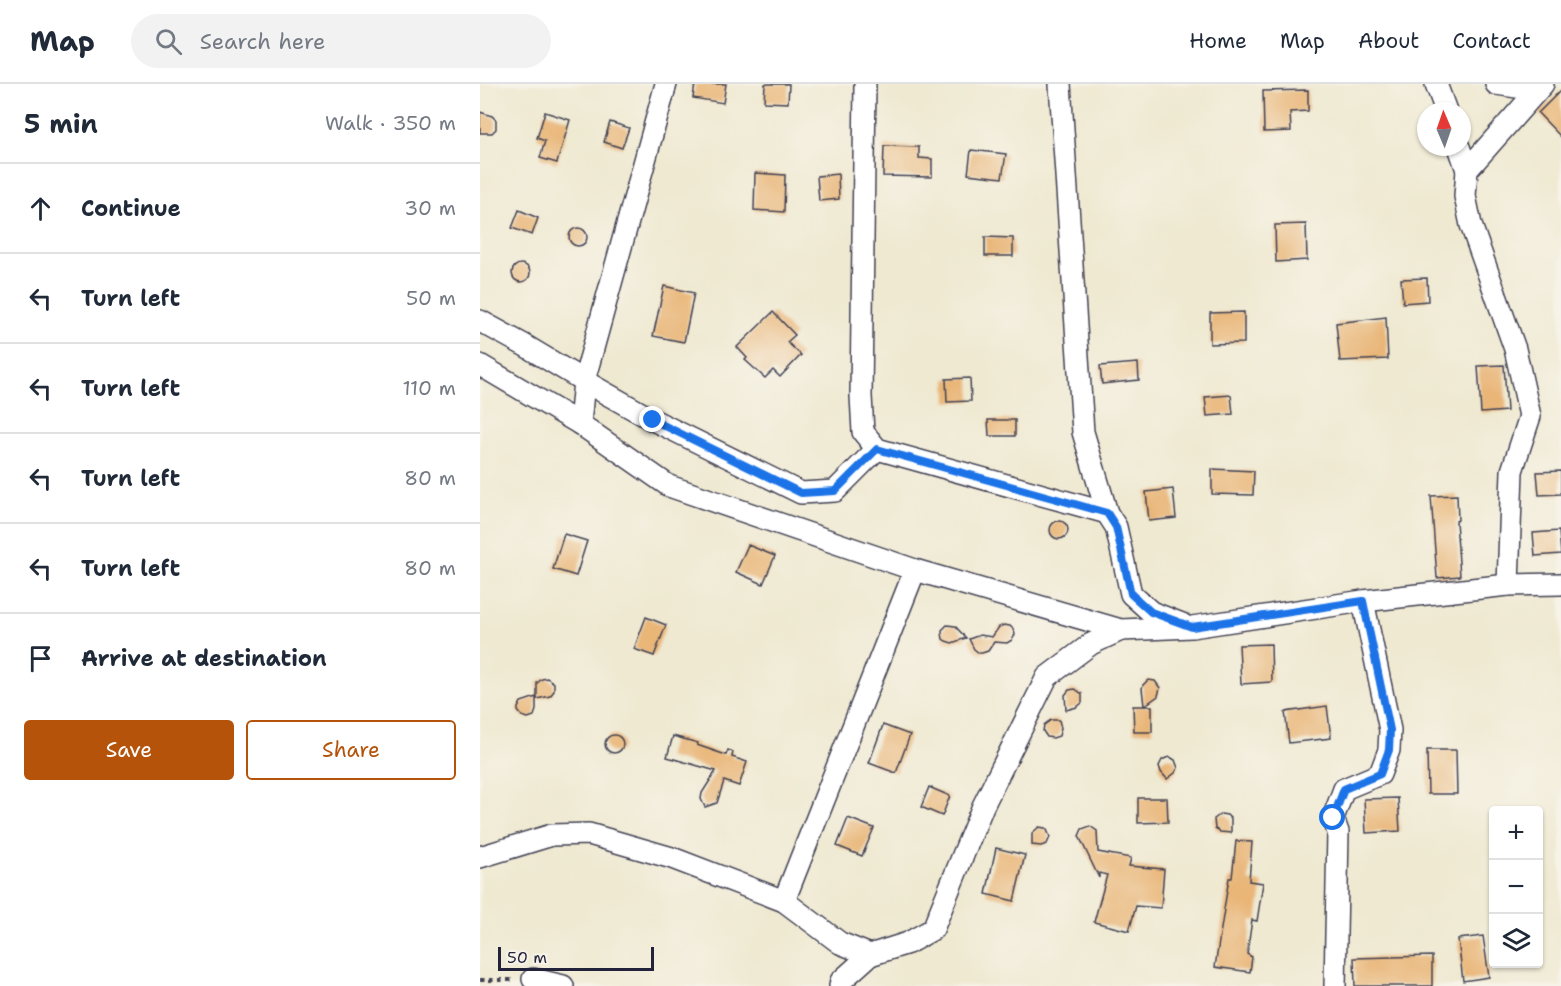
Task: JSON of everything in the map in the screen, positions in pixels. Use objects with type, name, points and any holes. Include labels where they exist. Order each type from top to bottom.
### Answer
[{"type":"street","points":[[580,424],[584,381],[666,84]]},
{"type":"street","points":[[865,84],[862,432],[877,449],[1107,513]]},
{"type":"street","points":[[1060,84],[1083,432],[1107,513],[1116,527],[1131,594],[1151,612],[1192,627]]},
{"type":"street","points":[[1436,84],[1443,102]]},
{"type":"street","points":[[1496,84],[1540,87]]},
{"type":"street","points":[[1467,170],[1540,87]]},
{"type":"street","points":[[1462,156],[1467,170],[1465,196],[1471,225],[1515,349],[1530,416],[1512,471],[1508,585]]},
{"type":"street","points":[[480,321],[653,420],[801,493],[835,491],[877,449]]},
{"type":"street","points":[[480,365],[580,424],[669,486],[915,570],[1121,630],[1192,627],[1363,601],[1508,585],[1561,584]]},
{"type":"street","points":[[784,901],[915,570]]},
{"type":"street","points":[[1335,986],[1338,832],[1333,818],[1344,789],[1380,774],[1389,750],[1390,730],[1363,601]]},
{"type":"street","points":[[840,986],[841,981],[870,955],[908,943],[933,929],[983,806],[1047,677],[1090,644],[1121,630]]},
{"type":"street","points":[[480,857],[552,835],[589,834],[672,858],[784,901],[840,943],[870,955]]},
{"type":"street","points":[[533,979],[563,986]]},
{"type":"path","points":[[480,980],[533,979]]},
{"type":"building","points":[[695,84],[726,84],[723,103],[693,98]]},
{"type":"building","points":[[765,84],[789,84],[788,103],[764,102]]},
{"type":"building","points":[[1308,90],[1308,111],[1290,112],[1291,131],[1264,132],[1263,91]]},
{"type":"building","points":[[1561,90],[1561,137],[1538,113]]},
{"type":"building","points":[[480,112],[496,120],[496,129],[492,133],[480,133]]},
{"type":"building","points":[[545,112],[570,120],[557,163],[540,158],[545,141],[537,138]]},
{"type":"building","points":[[610,122],[629,128],[622,148],[604,142]]},
{"type":"building","points":[[884,146],[919,147],[919,158],[932,159],[932,177],[883,176]]},
{"type":"building","points":[[971,150],[1006,154],[1002,178],[968,174]]},
{"type":"building","points":[[755,173],[785,175],[784,212],[754,210]]},
{"type":"building","points":[[838,174],[839,199],[819,201],[817,176]]},
{"type":"building","points":[[519,210],[538,218],[532,235],[512,228]]},
{"type":"building","points":[[1306,224],[1307,260],[1276,262],[1275,225]]},
{"type":"building","points":[[574,228],[582,228],[587,233],[585,244],[574,246],[569,241],[569,233]]},
{"type":"building","points":[[985,237],[1013,238],[1013,256],[985,256]]},
{"type":"building","points":[[517,264],[525,264],[530,269],[528,280],[517,282],[512,277],[512,269]]},
{"type":"building","points":[[1427,278],[1428,301],[1403,303],[1401,279]]},
{"type":"building","points":[[664,286],[694,293],[684,342],[653,336]]},
{"type":"building","points":[[773,312],[795,335],[787,342],[801,355],[780,377],[773,370],[765,378],[745,360],[747,358],[737,347]]},
{"type":"building","points":[[1244,312],[1244,343],[1210,344],[1210,313]]},
{"type":"building","points":[[1386,317],[1388,359],[1340,361],[1336,323]]},
{"type":"building","points":[[1138,363],[1139,380],[1102,384],[1100,366]]},
{"type":"building","points":[[1504,365],[1507,411],[1481,413],[1478,366]]},
{"type":"building","points":[[970,378],[971,401],[947,402],[946,379]]},
{"type":"building","points":[[1231,395],[1233,414],[1207,416],[1205,397]]},
{"type":"building","points":[[988,420],[1015,420],[1015,436],[989,436]]},
{"type":"building","points":[[1212,469],[1254,471],[1253,495],[1212,494]]},
{"type":"building","points":[[1561,471],[1561,494],[1539,495],[1537,472]]},
{"type":"building","points":[[1173,489],[1176,518],[1149,521],[1146,492]]},
{"type":"building","points":[[1457,495],[1458,520],[1456,521],[1460,576],[1437,578],[1431,496]]},
{"type":"building","points":[[1055,521],[1063,521],[1068,526],[1066,537],[1055,539],[1050,534],[1050,526]]},
{"type":"building","points":[[1559,531],[1561,554],[1535,556],[1533,533]]},
{"type":"building","points":[[564,534],[587,541],[576,576],[553,569]]},
{"type":"building","points":[[748,545],[775,556],[763,584],[736,572]]},
{"type":"building","points":[[646,617],[666,625],[654,656],[634,649]]},
{"type":"building","points":[[947,625],[955,626],[966,638],[952,643],[943,639],[942,630]]},
{"type":"building","points":[[1004,625],[1014,630],[1015,635],[1012,640],[1007,643],[994,642],[988,651],[982,653],[974,649],[969,639],[980,635],[992,637],[999,627]]},
{"type":"building","points":[[1271,644],[1272,682],[1241,684],[1239,645]]},
{"type":"building","points":[[547,678],[554,683],[554,691],[550,696],[537,699],[537,683]]},
{"type":"building","points":[[1148,680],[1155,681],[1160,688],[1158,696],[1144,706],[1143,685]]},
{"type":"building","points":[[1075,689],[1082,694],[1082,703],[1066,710],[1065,695],[1069,690]]},
{"type":"building","points":[[536,697],[534,716],[528,718],[522,716],[518,711],[521,702]]},
{"type":"building","points":[[1133,706],[1152,706],[1152,732],[1134,732]]},
{"type":"building","points":[[1327,706],[1331,738],[1289,743],[1285,712]]},
{"type":"building","points":[[1051,720],[1059,720],[1061,728],[1059,736],[1053,738],[1047,737],[1043,731],[1044,725]]},
{"type":"building","points":[[883,725],[910,735],[896,773],[869,763]]},
{"type":"building","points":[[610,735],[618,735],[623,740],[621,751],[610,753],[605,748],[605,740]]},
{"type":"building","points":[[673,736],[698,743],[697,745],[726,755],[728,750],[733,752],[732,757],[747,762],[739,786],[724,781],[717,803],[705,807],[701,799],[702,793],[716,771],[667,757]]},
{"type":"building","points":[[1427,750],[1456,750],[1457,794],[1428,794]]},
{"type":"building","points":[[1170,757],[1175,760],[1178,768],[1167,779],[1159,766],[1162,760]]},
{"type":"building","points":[[929,787],[950,796],[942,816],[921,807]]},
{"type":"building","points":[[1138,798],[1167,798],[1168,822],[1138,823]]},
{"type":"building","points":[[1398,798],[1400,831],[1366,833],[1364,799]]},
{"type":"building","points":[[1221,814],[1231,819],[1231,833],[1215,829],[1214,819]]},
{"type":"building","points":[[848,818],[874,828],[862,856],[837,846]]},
{"type":"building","points":[[1090,826],[1097,831],[1098,852],[1131,858],[1129,866],[1164,869],[1161,908],[1136,906],[1129,931],[1094,922],[1107,875],[1099,873],[1099,878],[1079,836],[1082,829]]},
{"type":"building","points":[[1039,827],[1045,828],[1050,837],[1047,844],[1032,845],[1032,833]]},
{"type":"building","points":[[1236,841],[1252,842],[1249,881],[1263,883],[1257,921],[1252,920],[1247,954],[1252,957],[1250,972],[1215,967],[1229,878],[1232,878]]},
{"type":"building","points":[[996,848],[1025,855],[1014,901],[986,894]]},
{"type":"building","points":[[1483,936],[1489,977],[1463,981],[1458,939]]},
{"type":"building","points":[[1432,956],[1432,986],[1355,986],[1354,958]]},
{"type":"route","points":[[653,420],[801,493],[835,491],[877,449],[1107,513],[1116,527],[1131,594],[1151,612],[1192,627],[1363,601],[1390,730],[1389,750],[1380,774],[1344,789],[1333,818]]}]
